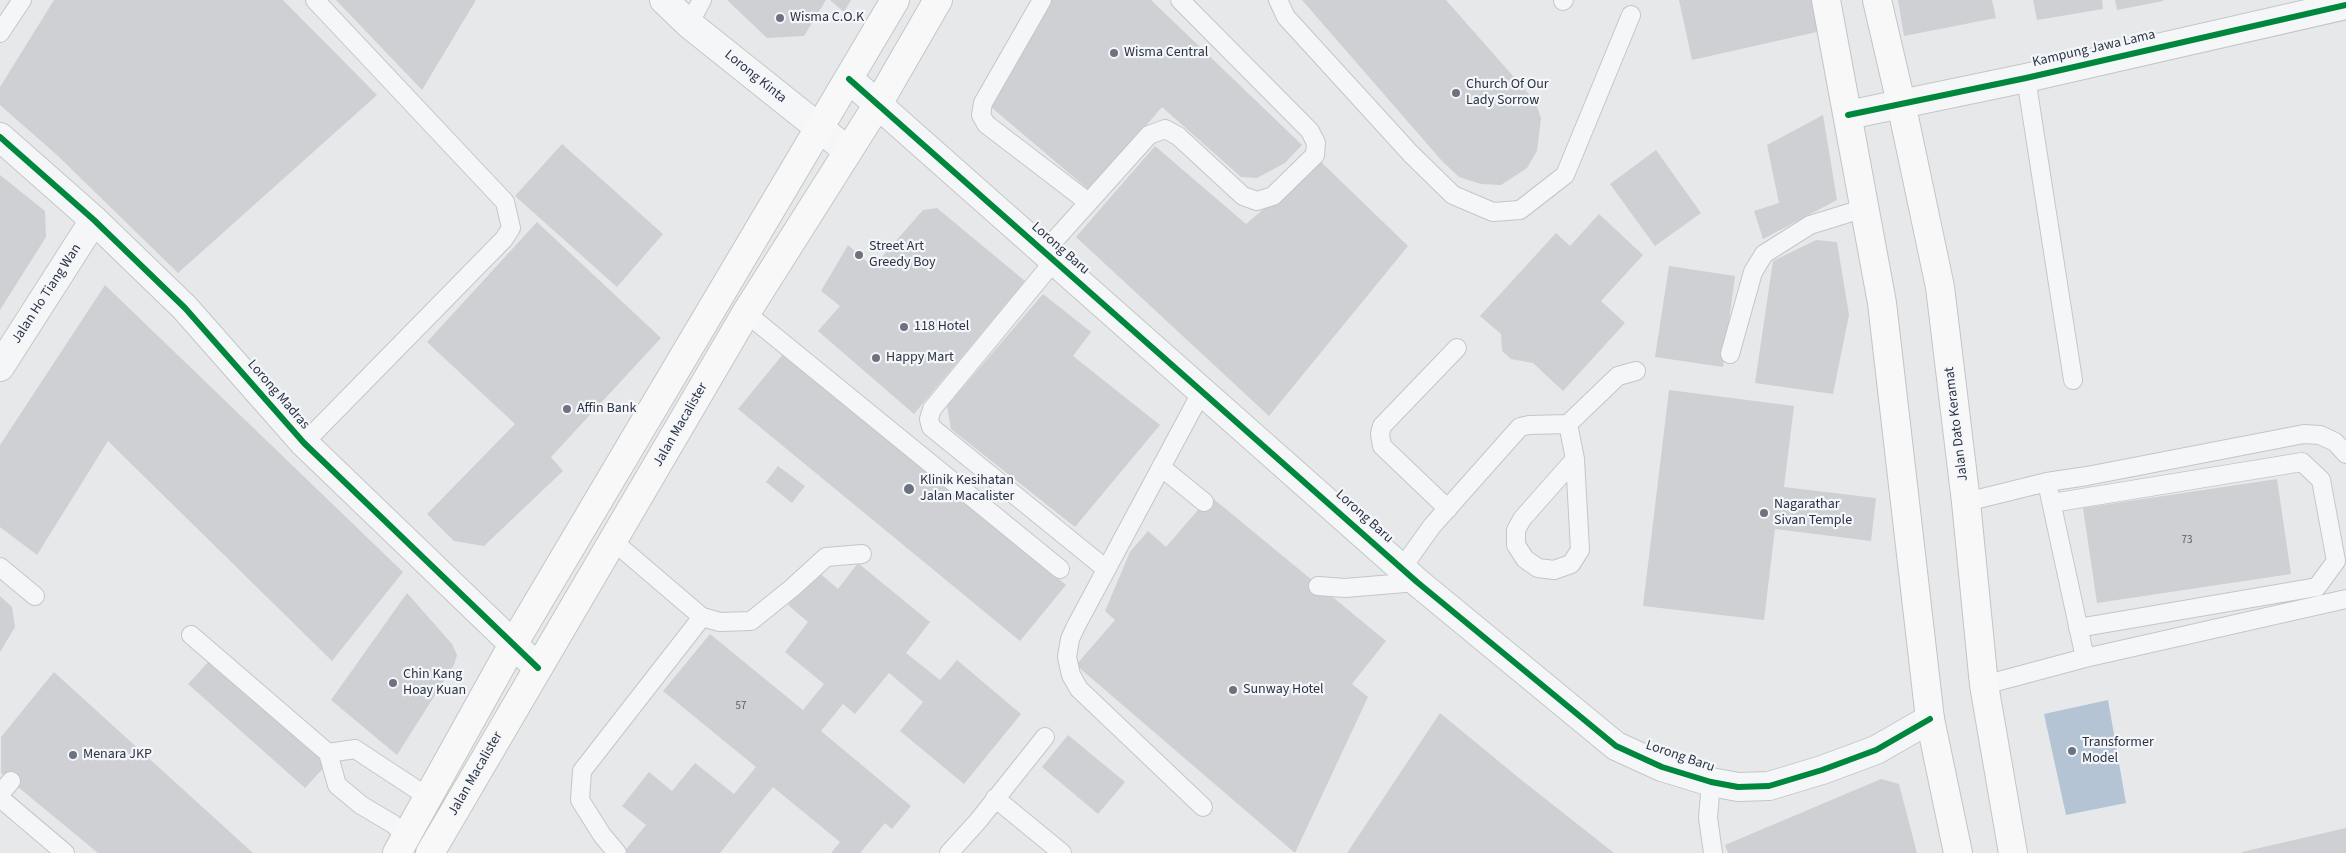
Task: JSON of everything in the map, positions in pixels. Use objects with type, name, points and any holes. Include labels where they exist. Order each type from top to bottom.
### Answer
[{"type":"main road","points":[[402,844],[512,646],[895,0]]},
{"type":"main road","name":"Jalan Macalister","points":[[430,853],[746,313],[878,104],[938,0]]},
{"type":"main road","points":[[1826,0],[1882,303],[1930,719],[1958,853]]},
{"type":"main road","name":"Jalan Dato Keramat","points":[[1877,0],[1940,287],[1966,502],[1984,685],[2013,853]]},
{"type":"street","name":"Lorong Kinta","points":[[664,0],[689,24],[848,151]]},
{"type":"street","name":"Kampung Jawa Lama","points":[[1848,115],[2026,78],[2346,5]]},
{"type":"street","name":"Lorong Baru","points":[[849,80],[1410,575],[1616,746],[1662,767],[1711,782],[1738,787],[1769,786],[1822,770],[1876,750],[1930,719]]},
{"type":"street","name":"Lorong Madras","points":[[0,137],[94,220],[185,308],[304,443],[512,646],[538,668]]},
{"type":"street","name":"Jalan Ho Tiang Wan","points":[[0,367],[94,220]]},
{"type":"lane","points":[[0,33],[22,0]]},
{"type":"lane","points":[[304,443],[504,239],[512,228],[505,202],[315,0]]},
{"type":"lane","points":[[689,24],[702,0]]},
{"type":"lane","points":[[1042,0],[983,103],[981,115],[986,124],[1088,202]]},
{"type":"lane","points":[[1106,568],[931,427],[930,419],[932,409],[1088,202],[1149,135],[1165,129],[1178,136],[1243,196],[1257,201],[1273,196],[1315,155],[1316,143],[1310,131],[1180,0]]},
{"type":"lane","points":[[1278,0],[1286,17],[1411,154],[1453,195],[1493,212],[1520,210],[1565,176],[1631,15]]},
{"type":"lane","points":[[2026,78],[2073,380]]},
{"type":"lane","points":[[1730,354],[1752,272],[1764,254],[1810,225],[1865,208]]},
{"type":"lane","points":[[746,313],[1060,569]]},
{"type":"lane","points":[[1448,509],[1382,446],[1380,434],[1382,426],[1457,348]]},
{"type":"lane","points":[[1318,586],[1344,588],[1410,575],[1432,526],[1520,427],[1568,424],[1618,376],[1636,371]]},
{"type":"lane","points":[[1202,391],[1106,568],[1070,639],[1067,657],[1071,675],[1078,689],[1203,807]]},
{"type":"lane","points":[[1568,424],[1575,459],[1580,550],[1571,564],[1554,570],[1538,568],[1524,559],[1516,545],[1516,530],[1522,519],[1575,459]]},
{"type":"lane","points":[[1966,502],[2047,482],[2096,475],[2304,434],[2320,434],[2335,442],[2346,454]]},
{"type":"lane","points":[[2052,503],[2302,462],[2321,480],[2336,561],[2317,587],[2078,628]]},
{"type":"lane","points":[[1161,467],[1204,502]]},
{"type":"lane","points":[[2047,482],[2085,658]]},
{"type":"lane","points":[[613,541],[702,617],[720,622],[751,621],[792,588],[826,557],[862,554]]},
{"type":"lane","points":[[0,567],[36,596]]},
{"type":"lane","points":[[1984,685],[2085,658],[2346,599]]},
{"type":"lane","points":[[617,853],[602,835],[580,800],[582,771],[702,617]]},
{"type":"lane","points":[[191,635],[328,753],[337,785],[361,805],[393,824],[402,844]]},
{"type":"lane","points":[[950,853],[1045,737]]},
{"type":"lane","points":[[328,753],[355,749],[428,797]]},
{"type":"lane","points":[[0,794],[12,781]]},
{"type":"lane","points":[[1708,851],[1711,782]]},
{"type":"lane","points":[[0,798],[65,853]]},
{"type":"lane","points":[[995,798],[1062,853]]},
{"type":"water","points":[[2108,700],[2126,803],[2066,815],[2044,714]]},
{"type":"building","points":[[54,0],[283,0],[377,95],[178,273],[58,156],[0,105],[0,87]]},
{"type":"building","points":[[336,0],[476,0],[422,90]]},
{"type":"building","name":"Wisma C.O.K","points":[[727,0],[826,0],[804,36],[767,38]]},
{"type":"building","points":[[830,0],[851,0],[844,12]]},
{"type":"building","name":"Wisma Central","points":[[1052,0],[1151,0],[1302,145],[1285,163],[1257,178],[1241,177],[1162,107],[1090,191],[991,107]]},
{"type":"building","name":"Church Of Our Lady Sorrow","points":[[1302,0],[1446,0],[1535,101],[1541,118],[1537,151],[1527,168],[1501,185],[1481,184],[1459,177],[1442,161]]},
{"type":"building","points":[[1679,0],[1814,0],[1821,31],[1692,60]]},
{"type":"building","points":[[1898,0],[1992,0],[1996,18],[1904,36]]},
{"type":"building","points":[[2033,0],[2102,0],[2103,9],[2037,20]]},
{"type":"building","points":[[2115,0],[2163,0],[2163,1],[2117,10]]},
{"type":"building","points":[[1823,115],[1837,200],[1763,239],[1754,211],[1779,203],[1767,145]]},
{"type":"building","points":[[562,144],[663,234],[617,287],[515,196]]},
{"type":"building","points":[[1155,146],[1246,224],[1320,161],[1408,246],[1269,416],[1076,237]]},
{"type":"building","points":[[1656,150],[1701,213],[1655,246],[1610,184]]},
{"type":"building","points":[[0,175],[45,211],[46,237],[0,310]]},
{"type":"building","points":[[937,208],[1025,281],[914,414],[818,331],[840,306],[821,291],[848,245],[873,267],[923,210]]},
{"type":"building","points":[[1599,214],[1643,255],[1601,301],[1625,323],[1563,391],[1533,363],[1511,359],[1502,351],[1501,334],[1480,316],[1556,233],[1570,246]]},
{"type":"building","points":[[537,222],[661,338],[551,457],[563,471],[484,546],[454,541],[427,514],[515,424],[427,342]]},
{"type":"building","points":[[1816,240],[1837,242],[1849,315],[1833,394],[1755,383],[1773,261]]},
{"type":"building","points":[[1669,266],[1735,276],[1723,367],[1655,357]]},
{"type":"building","points":[[105,285],[403,572],[332,661],[108,441],[37,555],[0,527],[0,445]]},
{"type":"building","points":[[1043,294],[1091,332],[1073,356],[1160,425],[1075,527],[951,429],[947,406]]},
{"type":"building","name":"Klinik Kesihatan Jalan Macalister","points":[[784,353],[1066,585],[1020,641],[738,409]]},
{"type":"building","name":"Nagarathar Sivan Temple","points":[[1669,390],[1794,406],[1784,487],[1876,498],[1871,541],[1775,529],[1764,620],[1643,606]]},
{"type":"building","points":[[778,466],[805,486],[792,503],[766,482]]},
{"type":"building","points":[[2277,479],[2291,574],[2097,603],[2083,508]]},
{"type":"building","name":"Sunway Hotel","points":[[1210,496],[1386,641],[1352,684],[1368,697],[1295,853],[1076,665],[1115,620],[1105,611],[1130,552],[1148,531],[1166,547]]},
{"type":"building","points":[[858,563],[930,622],[906,653],[940,680],[957,660],[1021,714],[964,784],[900,731],[923,702],[889,673],[855,714],[843,704],[821,731],[911,806],[892,829],[885,823],[860,853],[831,853],[840,842],[773,787],[720,853],[623,853],[646,825],[622,806],[649,772],[672,791],[695,763],[734,794],[756,767],[663,691],[710,634],[803,710],[824,684],[785,652],[808,622],[788,605],[816,570],[838,589]]},
{"type":"building","name":"Chin Kang Hoay Kuan","points":[[407,593],[452,644],[457,655],[454,665],[397,755],[331,700]]},
{"type":"building","points":[[0,596],[12,607],[15,627],[0,652]]},
{"type":"building","points":[[211,659],[328,763],[305,788],[188,684]]},
{"type":"building","name":"Menara JKP","points":[[54,672],[253,853],[98,853],[1,773],[1,737]]},
{"type":"building","points":[[1440,713],[1519,778],[1614,853],[1347,853]]},
{"type":"building","points":[[1068,735],[1125,782],[1098,814],[1042,767]]},
{"type":"building","points":[[1881,779],[1899,784],[1917,853],[1728,853],[1725,845]]},
{"type":"building","points":[[2346,828],[2346,853],[2242,853],[2242,852]]},
{"type":"cycle path","points":[[1848,115],[2026,78],[2346,5]]},
{"type":"cycle path","points":[[849,79],[1417,582],[1616,746],[1662,767],[1711,782],[1738,787],[1769,786],[1822,770],[1876,750],[1930,719]]},
{"type":"cycle path","points":[[0,137],[94,220],[185,308],[304,443],[538,668]]},
{"type":"place","name":"Wisma C.O.K","points":[[780,18]]},
{"type":"place","name":"Wisma Central","points":[[1114,53]]},
{"type":"place","name":"Church Of Our Lady Sorrow","points":[[1456,93]]},
{"type":"place","name":"Street Art Greedy Boy","points":[[859,255]]},
{"type":"place","name":"118 Hotel","points":[[904,327]]},
{"type":"place","name":"Happy Mart","points":[[876,358]]},
{"type":"place","name":"Affin Bank","points":[[567,409]]},
{"type":"place","name":"Klinik Kesihatan Jalan Macalister","points":[[909,489]]},
{"type":"place","name":"Nagarathar Sivan Temple","points":[[1764,513]]},
{"type":"place","name":"Chin Kang Hoay Kuan","points":[[393,683]]},
{"type":"place","name":"Sunway Hotel","points":[[1233,690]]},
{"type":"place","name":"Transformer Model","points":[[2072,751]]},
{"type":"place","name":"Menara JKP","points":[[73,755]]}]
